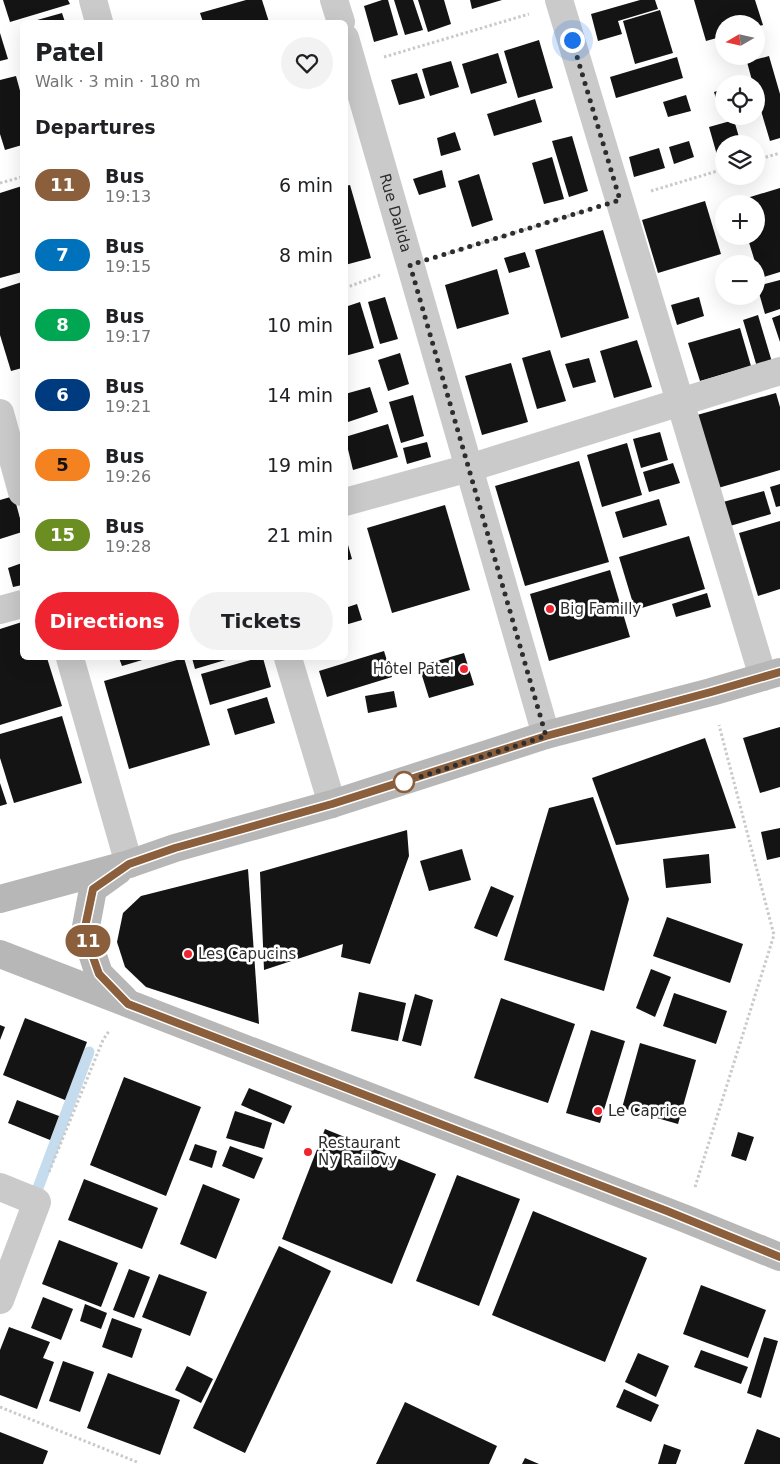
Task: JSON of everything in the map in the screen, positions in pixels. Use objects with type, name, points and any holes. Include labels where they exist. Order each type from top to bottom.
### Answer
[{"type":"main road","points":[[0,899],[129,864],[175,848],[332,804],[546,736],[771,675]]},
{"type":"main road","points":[[128,1004],[99,974],[84,932],[93,889],[129,864]]},
{"type":"main road","points":[[0,954],[780,1257]]},
{"type":"street","points":[[93,0],[98,20]]},
{"type":"street","points":[[334,0],[340,20]]},
{"type":"street","points":[[560,2],[681,403],[771,675]]},
{"type":"street","name":"Rue Dalida","points":[[348,48],[546,736]]},
{"type":"street","points":[[348,501],[469,468],[780,372]]},
{"type":"street","points":[[0,413],[20,485]]},
{"type":"street","points":[[0,610],[20,605]]},
{"type":"street","points":[[71,660],[129,864]]},
{"type":"street","points":[[289,660],[332,804]]},
{"type":"street","points":[[0,1187],[37,1202],[0,1300]]},
{"type":"path","points":[[353,66],[560,2]]},
{"type":"path","points":[[765,157],[780,153]]},
{"type":"path","points":[[348,287],[410,265],[715,172]]},
{"type":"path","points":[[0,183],[20,178]]},
{"type":"path","points":[[686,1219],[774,935],[711,692]]},
{"type":"path","points":[[37,1202],[103,1040]]},
{"type":"path","points":[[0,1407],[137,1462]]},
{"type":"building","points":[[3,0],[68,0],[70,4],[10,22]]},
{"type":"building","points":[[246,0],[262,0],[268,20],[202,20],[200,13]]},
{"type":"building","points":[[388,0],[398,35],[374,42],[364,6]]},
{"type":"building","points":[[394,0],[413,0],[423,30],[405,35]]},
{"type":"building","points":[[418,0],[444,0],[451,24],[428,32]]},
{"type":"building","points":[[470,0],[502,0],[472,9]]},
{"type":"building","points":[[640,0],[655,0],[658,9],[618,21],[622,34],[598,41],[591,14]]},
{"type":"building","points":[[694,0],[755,0],[760,15],[715,15],[715,38],[706,41]]},
{"type":"building","points":[[660,10],[673,53],[635,64],[623,21]]},
{"type":"building","points":[[62,13],[64,20],[37,20]]},
{"type":"building","points":[[0,33],[8,59],[0,61]]},
{"type":"building","points":[[539,40],[553,88],[518,98],[504,51]]},
{"type":"building","points":[[498,53],[507,83],[471,94],[462,64]]},
{"type":"building","points":[[769,56],[780,94],[780,138],[770,141],[765,124],[765,75],[751,75],[748,65],[765,65],[765,57]]},
{"type":"building","points":[[677,57],[683,78],[616,98],[610,77]]},
{"type":"building","points":[[451,61],[459,87],[430,96],[422,69]]},
{"type":"building","points":[[417,73],[425,98],[399,105],[391,80]]},
{"type":"building","points":[[16,76],[20,91],[20,146],[5,150],[0,134],[0,80]]},
{"type":"building","points":[[686,95],[691,111],[668,117],[663,102]]},
{"type":"building","points":[[535,99],[542,122],[494,136],[487,114]]},
{"type":"building","points":[[735,125],[738,135],[715,135],[715,148],[709,127]]},
{"type":"building","points":[[455,132],[461,150],[441,156],[437,138]]},
{"type":"building","points":[[572,136],[588,191],[569,197],[552,141]]},
{"type":"building","points":[[689,141],[694,157],[674,164],[669,147]]},
{"type":"building","points":[[659,148],[665,168],[634,177],[629,157]]},
{"type":"building","points":[[552,157],[564,199],[544,204],[532,163]]},
{"type":"building","points":[[442,170],[446,187],[419,195],[413,179]]},
{"type":"building","points":[[479,174],[493,220],[472,227],[458,181]]},
{"type":"building","points":[[348,185],[350,185],[371,258],[348,264]]},
{"type":"building","points":[[20,187],[20,273],[0,278],[0,193]]},
{"type":"building","points":[[780,188],[780,272],[765,276],[765,255],[753,255],[750,245],[765,245],[765,195],[757,195]]},
{"type":"building","points":[[705,201],[715,234],[715,245],[718,245],[721,254],[658,273],[642,220]]},
{"type":"building","points":[[603,230],[629,318],[561,338],[535,250]]},
{"type":"building","points":[[525,252],[530,267],[509,273],[504,258]]},
{"type":"building","points":[[497,269],[509,314],[457,329],[445,285]]},
{"type":"building","points":[[780,280],[780,309],[765,314],[762,305],[765,305],[765,284]]},
{"type":"building","points":[[20,283],[20,369],[11,371],[0,335],[0,289]]},
{"type":"building","points":[[385,297],[398,339],[380,344],[368,302]]},
{"type":"building","points":[[699,297],[704,316],[677,325],[671,305]]},
{"type":"building","points":[[360,302],[374,348],[348,355],[348,306]]},
{"type":"building","points":[[758,315],[772,362],[757,367],[743,320]]},
{"type":"building","points":[[780,315],[780,342],[772,318]]},
{"type":"building","points":[[740,328],[751,366],[700,381],[688,343]]},
{"type":"building","points":[[637,340],[652,387],[614,398],[600,351]]},
{"type":"building","points":[[550,350],[566,401],[537,409],[522,358]]},
{"type":"building","points":[[400,353],[409,384],[388,391],[378,360]]},
{"type":"building","points":[[589,358],[596,382],[573,388],[565,364]]},
{"type":"building","points":[[511,363],[528,422],[482,435],[465,376]]},
{"type":"building","points":[[370,387],[378,412],[348,422],[348,393]]},
{"type":"building","points":[[776,393],[780,407],[780,470],[718,488],[697,415]]},
{"type":"building","points":[[413,395],[424,436],[401,443],[389,402]]},
{"type":"building","points":[[388,424],[398,457],[353,470],[348,449],[348,436]]},
{"type":"building","points":[[660,432],[668,460],[641,468],[633,439]]},
{"type":"building","points":[[427,442],[431,457],[407,464],[403,448]]},
{"type":"building","points":[[627,443],[642,495],[602,507],[587,455]]},
{"type":"building","points":[[579,461],[609,562],[525,586],[495,486]]},
{"type":"building","points":[[673,463],[680,483],[649,492],[643,472]]},
{"type":"building","points":[[780,484],[780,506],[776,507],[770,487]]},
{"type":"building","points":[[764,491],[771,514],[730,526],[723,502]]},
{"type":"building","points":[[14,496],[20,518],[20,533],[0,539],[0,500]]},
{"type":"building","points":[[659,499],[667,525],[623,538],[615,512]]},
{"type":"building","points":[[445,505],[470,590],[392,613],[367,528]]},
{"type":"building","points":[[780,521],[780,589],[758,596],[739,533]]},
{"type":"building","points":[[689,536],[705,589],[635,610],[619,557]]},
{"type":"building","points":[[348,545],[352,559],[348,560]]},
{"type":"building","points":[[20,564],[20,585],[13,587],[8,568]]},
{"type":"building","points":[[610,570],[630,637],[549,661],[530,594]]},
{"type":"building","points":[[707,593],[711,607],[676,617],[672,604]]},
{"type":"building","points":[[357,604],[362,620],[348,624],[348,607]]},
{"type":"building","points":[[20,623],[20,660],[48,660],[62,706],[0,725],[0,629]]},
{"type":"building","points":[[384,651],[392,677],[327,697],[319,671]]},
{"type":"building","points":[[464,653],[474,685],[429,698],[419,666]]},
{"type":"building","points":[[120,660],[142,660],[122,666]]},
{"type":"building","points":[[177,660],[185,660],[210,745],[129,769],[104,681]]},
{"type":"building","points":[[193,660],[225,660],[195,669]]},
{"type":"building","points":[[251,660],[264,660],[271,687],[210,705],[201,674]]},
{"type":"building","points":[[394,691],[397,707],[368,713],[365,696]]},
{"type":"building","points":[[267,697],[275,723],[235,735],[227,709]]},
{"type":"building","points":[[62,716],[82,783],[14,803],[0,758],[0,734]]},
{"type":"building","points":[[780,727],[780,787],[760,793],[743,738]]},
{"type":"building","points":[[705,738],[736,828],[616,845],[592,778]]},
{"type":"building","points":[[0,783],[7,804],[0,806]]},
{"type":"building","points":[[593,797],[629,899],[604,991],[504,960],[549,808]]},
{"type":"building","points":[[780,828],[780,857],[767,860],[761,832]]},
{"type":"building","points":[[407,830],[409,856],[370,964],[341,957],[343,944],[264,970],[260,872]]},
{"type":"building","points":[[462,849],[471,880],[429,891],[420,861]]},
{"type":"building","points":[[709,854],[711,883],[666,888],[663,859]]},
{"type":"building","name":"Les Capucins","points":[[248,869],[259,1024],[146,987],[125,967],[117,942],[123,913],[141,896]]},
{"type":"building","points":[[491,886],[514,896],[497,937],[474,928]]},
{"type":"building","points":[[667,917],[743,944],[730,983],[653,956]]},
{"type":"building","points":[[651,969],[671,977],[655,1017],[636,1008]]},
{"type":"building","points":[[359,992],[406,1003],[398,1041],[351,1031]]},
{"type":"building","points":[[674,993],[727,1011],[716,1044],[663,1026]]},
{"type":"building","points":[[415,994],[433,1000],[421,1046],[402,1041]]},
{"type":"building","points":[[501,998],[575,1024],[548,1103],[474,1078]]},
{"type":"building","points":[[25,1018],[87,1042],[65,1100],[3,1075]]},
{"type":"building","points":[[0,1025],[5,1027],[0,1040]]},
{"type":"building","points":[[591,1030],[625,1041],[600,1123],[566,1113]]},
{"type":"building","points":[[640,1043],[696,1060],[678,1124],[622,1108]]},
{"type":"building","points":[[124,1077],[201,1107],[166,1196],[90,1165]]},
{"type":"building","points":[[249,1088],[292,1106],[284,1124],[241,1105]]},
{"type":"building","points":[[17,1100],[59,1116],[50,1140],[8,1123]]},
{"type":"building","points":[[235,1111],[272,1123],[264,1149],[226,1138]]},
{"type":"building","points":[[325,1129],[436,1174],[392,1284],[282,1239]]},
{"type":"building","points":[[738,1132],[754,1137],[746,1161],[731,1156]]},
{"type":"building","points":[[195,1144],[217,1151],[212,1168],[189,1160]]},
{"type":"building","points":[[230,1146],[263,1158],[254,1179],[222,1166]]},
{"type":"building","points":[[457,1175],[520,1199],[479,1306],[416,1281]]},
{"type":"building","points":[[84,1179],[158,1208],[142,1249],[68,1220]]},
{"type":"building","points":[[203,1184],[240,1199],[216,1259],[180,1244]]},
{"type":"building","points":[[533,1211],[647,1258],[605,1362],[492,1315]]},
{"type":"building","points":[[59,1240],[118,1263],[101,1307],[42,1284]]},
{"type":"building","points":[[279,1246],[331,1271],[245,1453],[193,1428]]},
{"type":"building","points":[[129,1269],[150,1277],[134,1318],[113,1310]]},
{"type":"building","points":[[159,1274],[207,1292],[190,1336],[142,1317]]},
{"type":"building","points":[[701,1285],[766,1310],[748,1358],[683,1334]]},
{"type":"building","points":[[43,1297],[73,1309],[61,1340],[31,1328]]},
{"type":"building","points":[[85,1304],[107,1313],[101,1329],[80,1321]]},
{"type":"building","points":[[112,1318],[142,1329],[132,1358],[102,1347]]},
{"type":"building","points":[[9,1327],[50,1342],[43,1358],[54,1362],[37,1409],[0,1395],[0,1350]]},
{"type":"building","points":[[764,1337],[778,1341],[761,1398],[747,1393]]},
{"type":"building","points":[[701,1350],[748,1367],[741,1384],[694,1367]]},
{"type":"building","points":[[638,1353],[669,1366],[656,1397],[625,1382]]},
{"type":"building","points":[[63,1361],[94,1372],[80,1412],[49,1401]]},
{"type":"building","points":[[187,1366],[213,1379],[201,1403],[175,1390]]},
{"type":"building","points":[[108,1373],[180,1400],[160,1455],[87,1428]]},
{"type":"building","points":[[624,1389],[659,1405],[651,1422],[616,1407]]},
{"type":"building","points":[[405,1402],[497,1446],[489,1464],[376,1464]]},
{"type":"building","points":[[757,1429],[780,1438],[780,1464],[744,1464]]},
{"type":"building","points":[[0,1432],[48,1451],[43,1464],[0,1464]]},
{"type":"building","points":[[664,1444],[681,1450],[676,1464],[658,1464]]},
{"type":"building","points":[[525,1458],[539,1464],[522,1464]]},
{"type":"waterway","points":[[35,1196],[89,1052]]},
{"type":"bus line","name":"11","points":[[780,672],[546,736],[411,780],[175,848],[129,864],[93,889],[84,932],[99,974],[128,1004],[667,1211],[780,1257]]},
{"type":"place","name":"Big Familly","points":[[550,609]]},
{"type":"place","name":"Hôtel Patel","points":[[464,669]]},
{"type":"place","name":"Les Capucins","points":[[188,954]]},
{"type":"place","name":"Le Caprice","points":[[598,1111]]},
{"type":"place","name":"Restaurant Ny Railovy","points":[[308,1152]]},
{"type":"route","points":[[404,782],[546,736],[410,265],[620,200],[572,40]]}]
